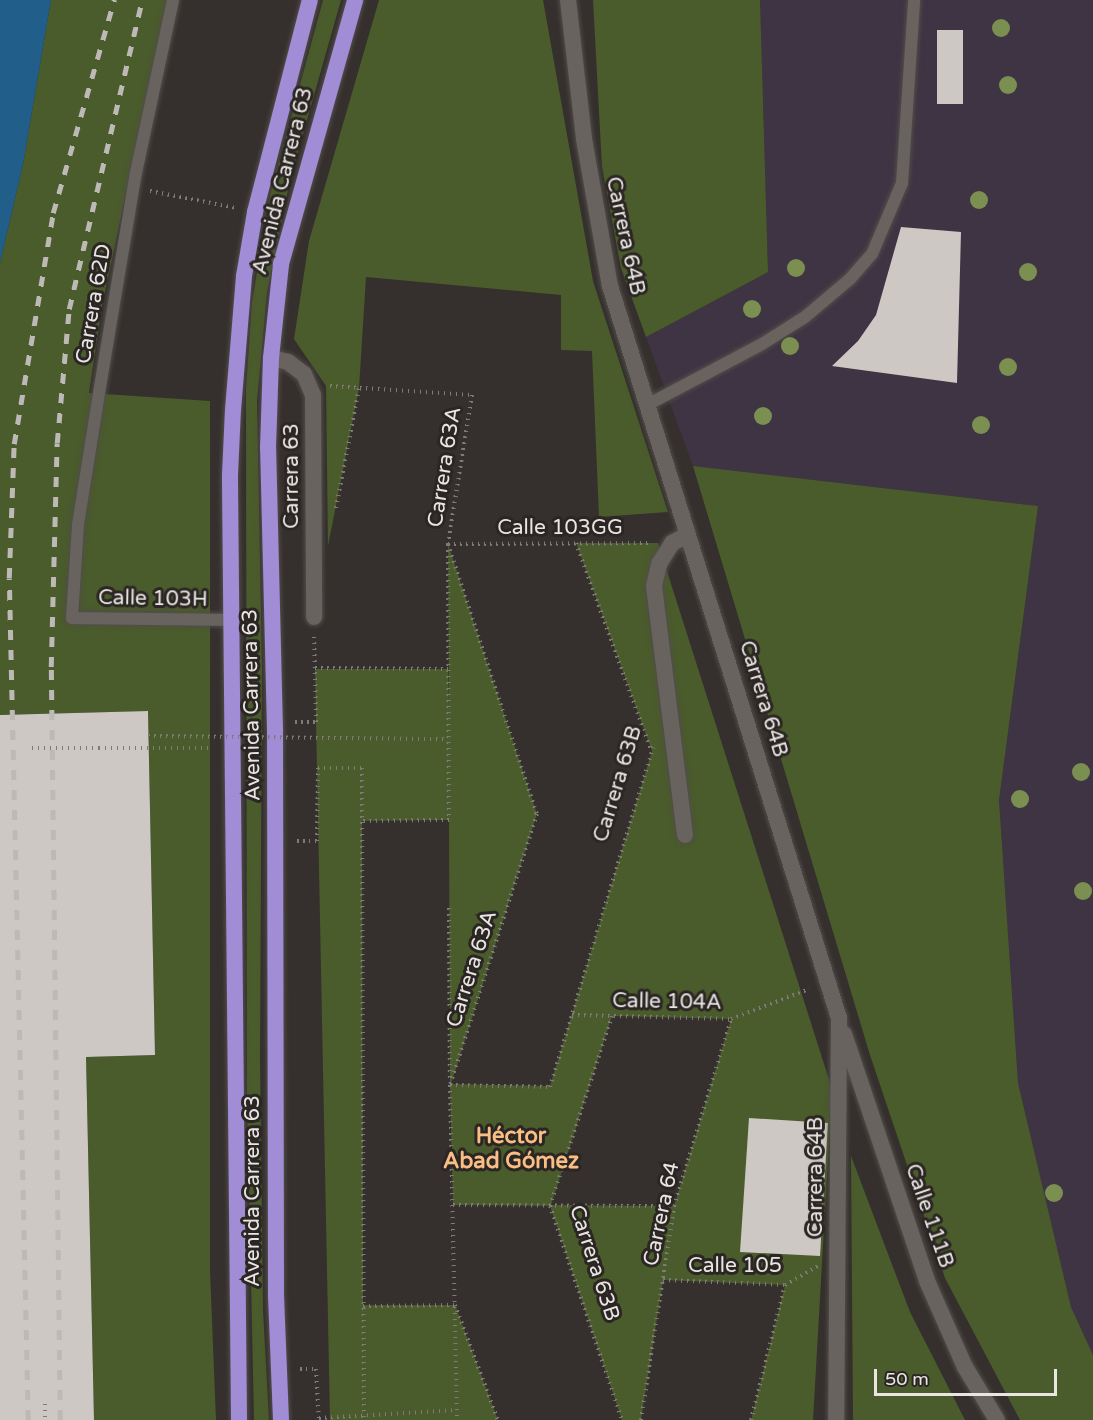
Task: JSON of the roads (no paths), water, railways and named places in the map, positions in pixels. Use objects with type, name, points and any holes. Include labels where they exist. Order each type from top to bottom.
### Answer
[{"type":"highway","name":"Avenida Carrera 63","points":[[239,1420],[233,748],[233,410],[244,276],[255,212],[310,0]]},
{"type":"highway","name":"Avenida Carrera 63","points":[[281,1420],[276,1294],[275,730],[268,448],[271,358],[281,264],[355,0]]},
{"type":"main road","name":"Carrera 64B","points":[[568,0],[584,139],[602,253],[647,405],[839,1018],[836,1420]]},
{"type":"main road","name":"Carrera 63","points":[[271,358],[293,365],[310,385],[315,404],[314,617]]},
{"type":"main road","name":"Carrera 63B","points":[[685,835],[654,615],[654,586],[659,564],[672,543],[688,535]]},
{"type":"main road","name":"Calle 111B","points":[[839,1018],[927,1281],[965,1367],[997,1420]]},
{"type":"lane","name":"Carrera 62D","points":[[72,618],[78,525],[134,188],[174,0]]},
{"type":"lane","points":[[647,405],[805,317],[850,279],[872,254],[903,183],[914,0]]},
{"type":"lane","name":"Calle 103H","points":[[72,618],[233,620]]},
{"type":"water","points":[[0,0],[51,0],[23,164],[0,263]]},
{"type":"railway","points":[[28,1420],[9,578],[14,444],[53,213],[114,0]]},
{"type":"railway","points":[[60,1420],[51,667],[57,443],[69,309],[142,0]]},
{"type":"district","name":"Héctor Abad Gómez","points":[[511,1148]]}]
